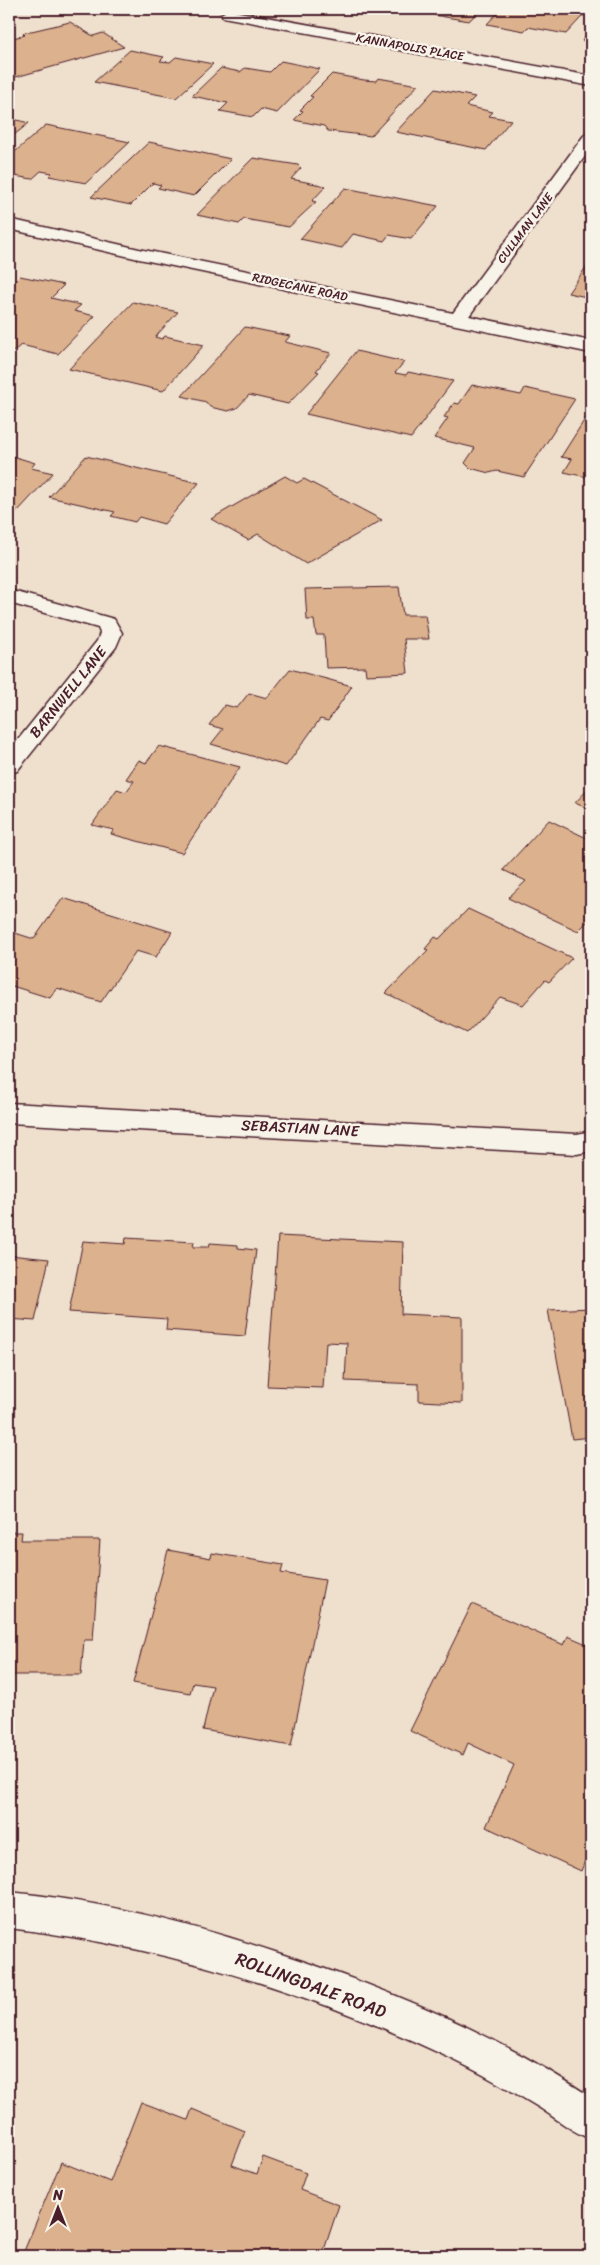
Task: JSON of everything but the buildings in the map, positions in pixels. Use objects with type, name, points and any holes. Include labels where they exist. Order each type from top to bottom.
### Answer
[{"type":"street","name":"KANNAPOLIS PLACE","points":[[228,14],[591,80]]},
{"type":"street","name":"CULLMAN LANE","points":[[458,319],[591,137]]},
{"type":"street","name":"RIDGECANE ROAD","points":[[9,224],[139,254],[591,347]]},
{"type":"street","name":"BARNWELL LANE","points":[[9,596],[106,624],[111,633],[108,642],[9,766]]},
{"type":"street","name":"SEBASTIAN LANE","points":[[9,1112],[577,1144],[591,1141]]},
{"type":"street","name":"ROLLINGDALE ROAD","points":[[9,1910],[117,1926],[213,1950],[327,1986],[448,2037],[566,2102],[591,2120]]}]
